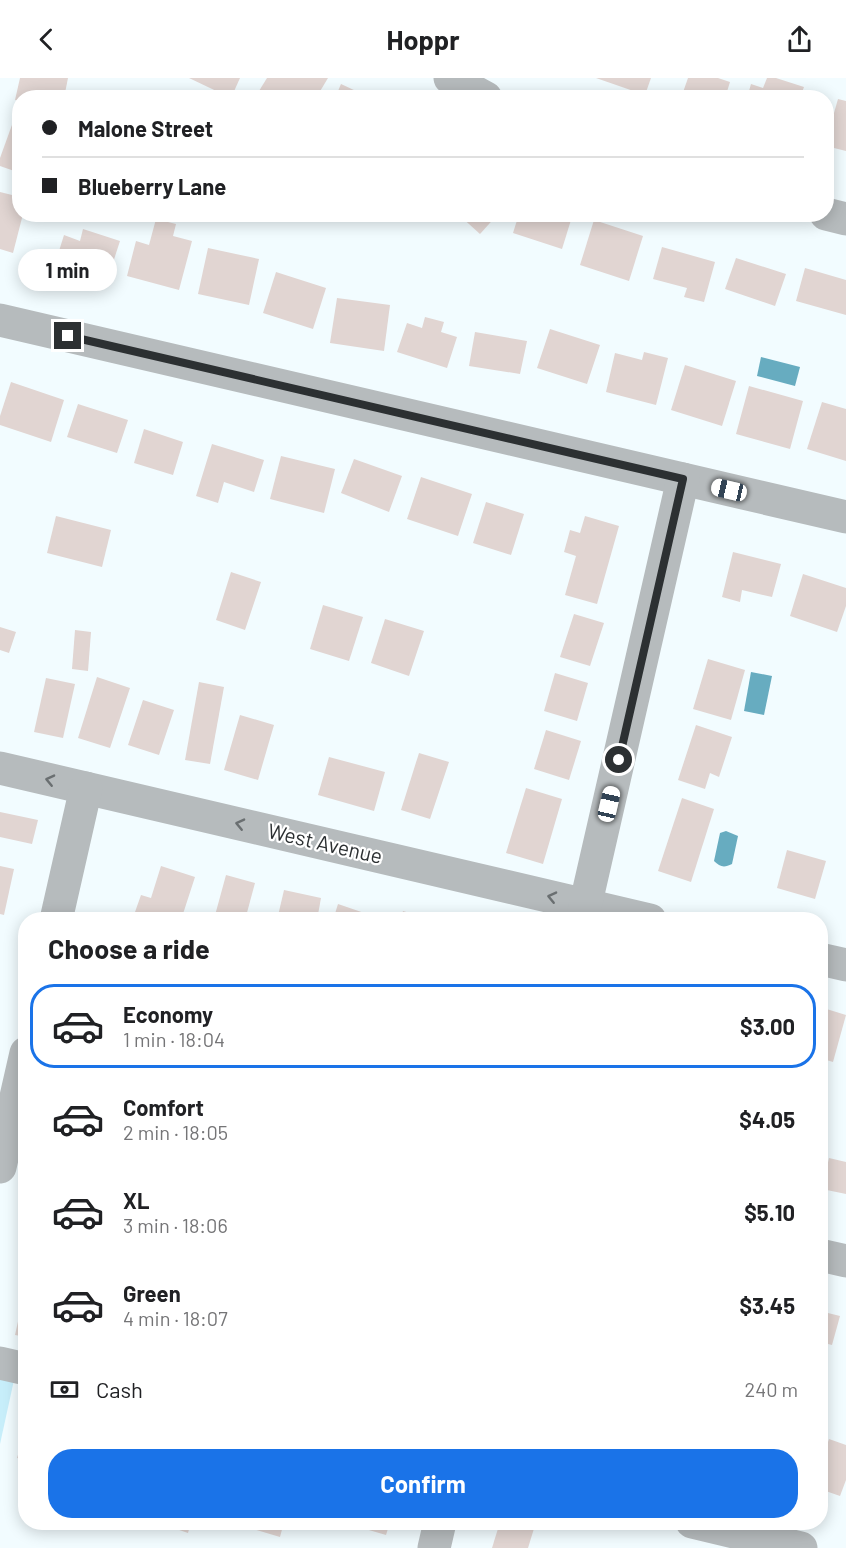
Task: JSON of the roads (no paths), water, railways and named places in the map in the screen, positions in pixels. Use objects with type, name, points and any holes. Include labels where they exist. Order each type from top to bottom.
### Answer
[{"type":"street","points":[[450,78],[472,90]]},
{"type":"street","points":[[0,320],[846,517]]},
{"type":"street","points":[[584,912],[683,479]]},
{"type":"street","name":"West Avenue","points":[[0,768],[584,912]]},
{"type":"street","points":[[58,912],[86,788]]},
{"type":"street","points":[[828,961],[846,965]]},
{"type":"street","points":[[0,1167],[18,1065]]},
{"type":"street","points":[[828,1257],[846,1261]]},
{"type":"street","points":[[0,1363],[18,1367]]},
{"type":"street","points":[[434,1548],[438,1530]]},
{"type":"street","points":[[726,1530],[801,1548]]},
{"type":"water","points":[[761,357],[800,367],[795,386],[757,376]]},
{"type":"water","points":[[751,672],[772,676],[764,715],[744,711]]},
{"type":"water","points":[[726,831],[738,836],[732,864],[722,866],[714,861],[720,833]]}]
